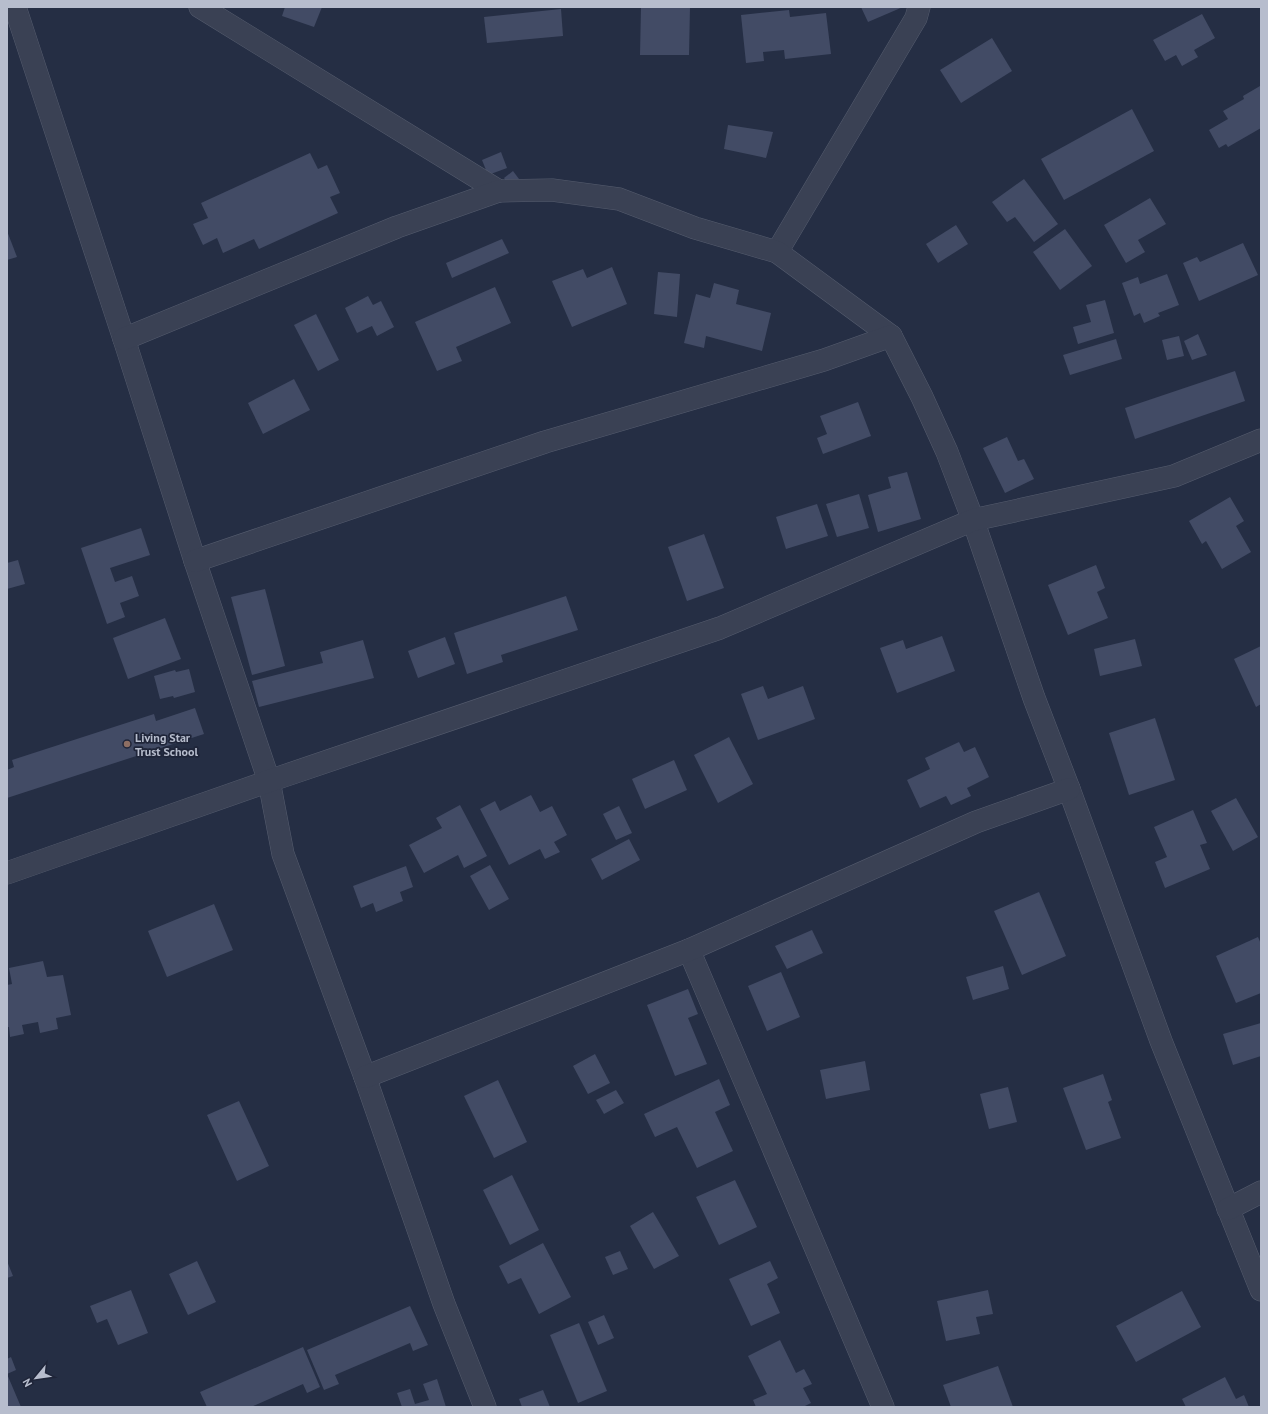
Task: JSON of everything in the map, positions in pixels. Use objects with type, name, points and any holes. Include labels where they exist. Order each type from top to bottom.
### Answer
[{"type":"street","points":[[15,7],[195,561],[269,781],[283,854],[365,1077],[444,1304],[485,1407]]},
{"type":"street","points":[[200,7],[499,191]]},
{"type":"street","points":[[777,252],[916,18],[919,7]]},
{"type":"street","points":[[124,339],[397,227],[499,191],[552,190],[619,199],[695,228],[777,252],[891,336],[922,397],[947,452],[973,520],[1034,698],[1069,789],[1161,1041],[1261,1290]]},
{"type":"street","points":[[195,561],[545,442],[824,360],[891,336]]},
{"type":"street","points":[[7,873],[269,781],[720,628],[973,520],[1174,476],[1261,440]]},
{"type":"street","points":[[365,1077],[689,950],[976,822],[1069,789]]},
{"type":"street","points":[[689,950],[883,1407]]},
{"type":"street","points":[[1228,1209],[1261,1192]]},
{"type":"building","points":[[285,7],[322,7],[314,27],[282,16]]},
{"type":"building","points":[[641,7],[690,7],[689,55],[640,55]]},
{"type":"building","points":[[861,7],[903,7],[868,22]]},
{"type":"building","points":[[561,9],[563,36],[487,43],[484,17]]},
{"type":"building","points":[[789,10],[790,17],[826,13],[831,54],[785,59],[784,50],[763,52],[764,61],[746,63],[741,15]]},
{"type":"building","points":[[1202,14],[1215,38],[1194,50],[1198,57],[1182,66],[1176,55],[1165,61],[1153,40]]},
{"type":"building","points":[[992,38],[1012,71],[961,103],[940,70]]},
{"type":"building","points":[[1260,86],[1261,128],[1228,147],[1226,144],[1219,148],[1209,130],[1228,119],[1223,111],[1244,99],[1243,96]]},
{"type":"building","points":[[1132,109],[1154,151],[1064,200],[1041,159]]},
{"type":"building","points":[[728,125],[773,132],[766,158],[724,149]]},
{"type":"building","points":[[501,152],[507,168],[488,175],[482,160]]},
{"type":"building","points":[[310,153],[318,169],[327,165],[340,193],[330,197],[338,213],[259,249],[254,239],[223,253],[217,238],[203,245],[193,224],[208,218],[201,203]]},
{"type":"building","points":[[513,171],[522,183],[512,190],[504,178]]},
{"type":"building","points":[[1024,179],[1058,224],[1034,242],[1015,217],[1007,222],[992,202]]},
{"type":"building","points":[[1150,198],[1166,224],[1138,240],[1145,252],[1126,263],[1104,225]]},
{"type":"building","points":[[956,225],[968,244],[938,263],[926,244]]},
{"type":"building","points":[[1065,229],[1092,266],[1060,290],[1033,252]]},
{"type":"building","points":[[7,231],[17,257],[7,260]]},
{"type":"building","points":[[502,239],[509,253],[452,278],[446,263]]},
{"type":"building","points":[[1243,243],[1258,275],[1199,301],[1183,263],[1197,257],[1200,262]]},
{"type":"building","points":[[612,267],[627,304],[572,327],[552,281],[583,269],[587,278]]},
{"type":"building","points":[[658,272],[680,274],[677,317],[654,314]]},
{"type":"building","points":[[1167,274],[1179,305],[1158,313],[1160,316],[1144,323],[1140,313],[1134,316],[1122,283],[1138,277],[1140,284]]},
{"type":"building","points":[[714,283],[739,290],[736,304],[771,313],[762,351],[706,336],[704,348],[684,343],[696,294],[710,298]]},
{"type":"building","points":[[495,287],[511,323],[456,347],[462,361],[437,371],[415,322]]},
{"type":"building","points":[[368,296],[373,305],[381,301],[394,327],[377,336],[372,326],[357,333],[345,308]]},
{"type":"building","points":[[1105,300],[1114,333],[1078,344],[1073,327],[1091,322],[1086,305]]},
{"type":"building","points":[[316,314],[339,360],[318,371],[294,325]]},
{"type":"building","points":[[1198,334],[1207,355],[1192,360],[1184,341]]},
{"type":"building","points":[[1179,336],[1184,356],[1167,360],[1162,340]]},
{"type":"building","points":[[1116,339],[1122,359],[1070,375],[1063,355]]},
{"type":"building","points":[[1235,371],[1245,401],[1135,439],[1125,408]]},
{"type":"building","points":[[294,379],[310,410],[263,434],[248,403]]},
{"type":"building","points":[[858,402],[871,436],[823,454],[817,438],[827,434],[820,416]]},
{"type":"building","points":[[1007,437],[1018,461],[1024,459],[1034,479],[1005,493],[983,448]]},
{"type":"building","points":[[907,472],[921,519],[878,532],[868,495],[891,488],[888,477]]},
{"type":"building","points":[[859,494],[869,528],[837,537],[826,504]]},
{"type":"building","points":[[1230,497],[1244,521],[1236,526],[1251,552],[1222,569],[1206,541],[1202,544],[1189,521]]},
{"type":"building","points":[[817,504],[828,536],[786,549],[776,517]]},
{"type":"building","points":[[141,528],[150,555],[110,568],[115,582],[132,576],[139,596],[120,603],[125,617],[107,624],[81,548]]},
{"type":"building","points":[[704,534],[724,588],[687,601],[668,547]]},
{"type":"building","points":[[18,560],[25,584],[7,589],[7,563]]},
{"type":"building","points":[[1096,565],[1105,588],[1097,592],[1108,618],[1068,635],[1048,585]]},
{"type":"building","points":[[265,589],[285,666],[252,675],[231,597]]},
{"type":"building","points":[[566,596],[578,630],[501,655],[503,662],[467,674],[454,633]]},
{"type":"building","points":[[165,618],[181,659],[128,679],[113,638]]},
{"type":"building","points":[[942,636],[955,671],[897,693],[880,648],[903,640],[906,649]]},
{"type":"building","points":[[445,637],[455,664],[418,678],[408,651]]},
{"type":"building","points":[[1135,639],[1142,666],[1100,676],[1094,649]]},
{"type":"building","points":[[363,640],[374,678],[259,707],[252,681],[323,663],[320,652]]},
{"type":"building","points":[[1261,646],[1261,704],[1256,707],[1234,659]]},
{"type":"building","points":[[189,669],[195,692],[174,698],[173,696],[160,699],[154,676],[175,670],[176,672]]},
{"type":"building","points":[[763,686],[768,699],[803,686],[815,719],[758,740],[741,694]]},
{"type":"building","points":[[195,708],[204,734],[7,798],[7,770],[14,767],[12,760],[154,714],[156,721]]},
{"type":"building","points":[[1155,718],[1175,780],[1129,795],[1109,733]]},
{"type":"building","points":[[729,737],[753,784],[718,803],[694,755]]},
{"type":"building","points":[[959,742],[964,752],[975,747],[989,777],[967,788],[971,796],[951,805],[946,796],[920,808],[907,780],[930,769],[925,758]]},
{"type":"building","points":[[674,760],[687,790],[645,809],[632,779]]},
{"type":"building","points":[[531,795],[540,812],[552,806],[567,835],[554,842],[560,852],[545,859],[540,849],[509,865],[480,809],[495,801],[500,811]]},
{"type":"building","points":[[1236,798],[1258,837],[1233,851],[1211,811]]},
{"type":"building","points":[[460,805],[487,856],[464,868],[458,855],[424,873],[409,845],[442,828],[436,818]]},
{"type":"building","points":[[619,806],[632,833],[616,840],[603,814]]},
{"type":"building","points":[[1193,810],[1207,843],[1200,845],[1210,869],[1165,888],[1155,862],[1167,857],[1154,827]]},
{"type":"building","points":[[629,839],[640,860],[602,880],[591,859]]},
{"type":"building","points":[[490,865],[509,899],[489,910],[470,876]]},
{"type":"building","points":[[406,866],[413,887],[400,892],[403,901],[376,912],[373,903],[361,908],[353,886]]},
{"type":"building","points":[[1039,892],[1066,956],[1022,975],[994,911]]},
{"type":"building","points":[[214,904],[233,950],[167,977],[148,931]]},
{"type":"building","points":[[812,930],[823,953],[787,969],[775,946]]},
{"type":"building","points":[[1258,937],[1261,944],[1261,993],[1236,1003],[1216,956]]},
{"type":"building","points":[[43,961],[47,977],[63,975],[71,1015],[56,1018],[58,1029],[40,1033],[38,1022],[22,1025],[24,1034],[10,1037],[9,1027],[7,1027],[7,985],[12,984],[9,968]]},
{"type":"building","points":[[1003,966],[1009,989],[973,1000],[966,977]]},
{"type":"building","points":[[781,972],[800,1017],[767,1031],[748,986]]},
{"type":"building","points":[[688,989],[698,1014],[688,1018],[707,1064],[675,1076],[647,1005]]},
{"type":"building","points":[[1261,1023],[1261,1056],[1233,1065],[1223,1034]]},
{"type":"building","points":[[595,1054],[610,1083],[588,1094],[573,1066]]},
{"type":"building","points":[[865,1061],[870,1090],[826,1099],[820,1070]]},
{"type":"building","points":[[1103,1074],[1112,1100],[1108,1102],[1121,1138],[1086,1150],[1063,1088]]},
{"type":"building","points":[[719,1079],[730,1105],[715,1112],[733,1151],[697,1168],[677,1127],[655,1137],[644,1114]]},
{"type":"building","points":[[498,1080],[527,1142],[494,1158],[464,1096]]},
{"type":"building","points":[[1008,1087],[1017,1122],[989,1129],[980,1094]]},
{"type":"building","points":[[616,1090],[624,1103],[604,1114],[596,1100]]},
{"type":"building","points":[[239,1101],[269,1166],[237,1181],[207,1115]]},
{"type":"building","points":[[512,1175],[539,1230],[510,1245],[483,1190]]},
{"type":"building","points":[[735,1180],[757,1227],[719,1245],[696,1197]]},
{"type":"building","points":[[653,1212],[679,1256],[654,1269],[630,1226]]},
{"type":"building","points":[[543,1243],[571,1297],[539,1314],[521,1278],[508,1284],[499,1266]]},
{"type":"building","points":[[620,1251],[628,1269],[613,1275],[605,1257]]},
{"type":"building","points":[[7,1261],[13,1276],[7,1278]]},
{"type":"building","points":[[197,1261],[216,1302],[188,1315],[169,1274]]},
{"type":"building","points":[[770,1261],[778,1278],[767,1284],[780,1313],[751,1326],[729,1279]]},
{"type":"building","points":[[131,1290],[148,1333],[118,1345],[107,1319],[97,1323],[90,1306]]},
{"type":"building","points":[[988,1290],[993,1314],[976,1317],[980,1334],[946,1341],[937,1301]]},
{"type":"building","points":[[1182,1291],[1201,1327],[1136,1362],[1116,1326]]},
{"type":"building","points":[[410,1306],[428,1345],[413,1351],[410,1343],[335,1375],[339,1384],[324,1390],[307,1350]]},
{"type":"building","points":[[604,1315],[614,1338],[598,1345],[588,1322]]},
{"type":"building","points":[[579,1323],[607,1391],[578,1403],[550,1335]]},
{"type":"building","points":[[780,1340],[796,1373],[804,1369],[812,1384],[803,1388],[811,1403],[803,1407],[756,1407],[753,1400],[767,1394],[748,1356]]},
{"type":"building","points":[[303,1347],[320,1387],[307,1393],[303,1384],[251,1407],[207,1407],[200,1392]]},
{"type":"building","points":[[11,1357],[16,1370],[7,1374],[7,1359]]},
{"type":"building","points":[[998,1366],[1013,1407],[951,1407],[943,1385]]},
{"type":"building","points":[[7,1374],[21,1407],[7,1407]]},
{"type":"building","points":[[1225,1377],[1236,1399],[1244,1395],[1249,1407],[1186,1407],[1182,1399]]},
{"type":"building","points":[[437,1379],[446,1407],[402,1407],[397,1393],[410,1389],[415,1404],[429,1400],[423,1384]]},
{"type":"building","points":[[543,1390],[550,1407],[522,1407],[519,1399]]},
{"type":"place","name":"Living Star Trust School","points":[[127,744]]}]
